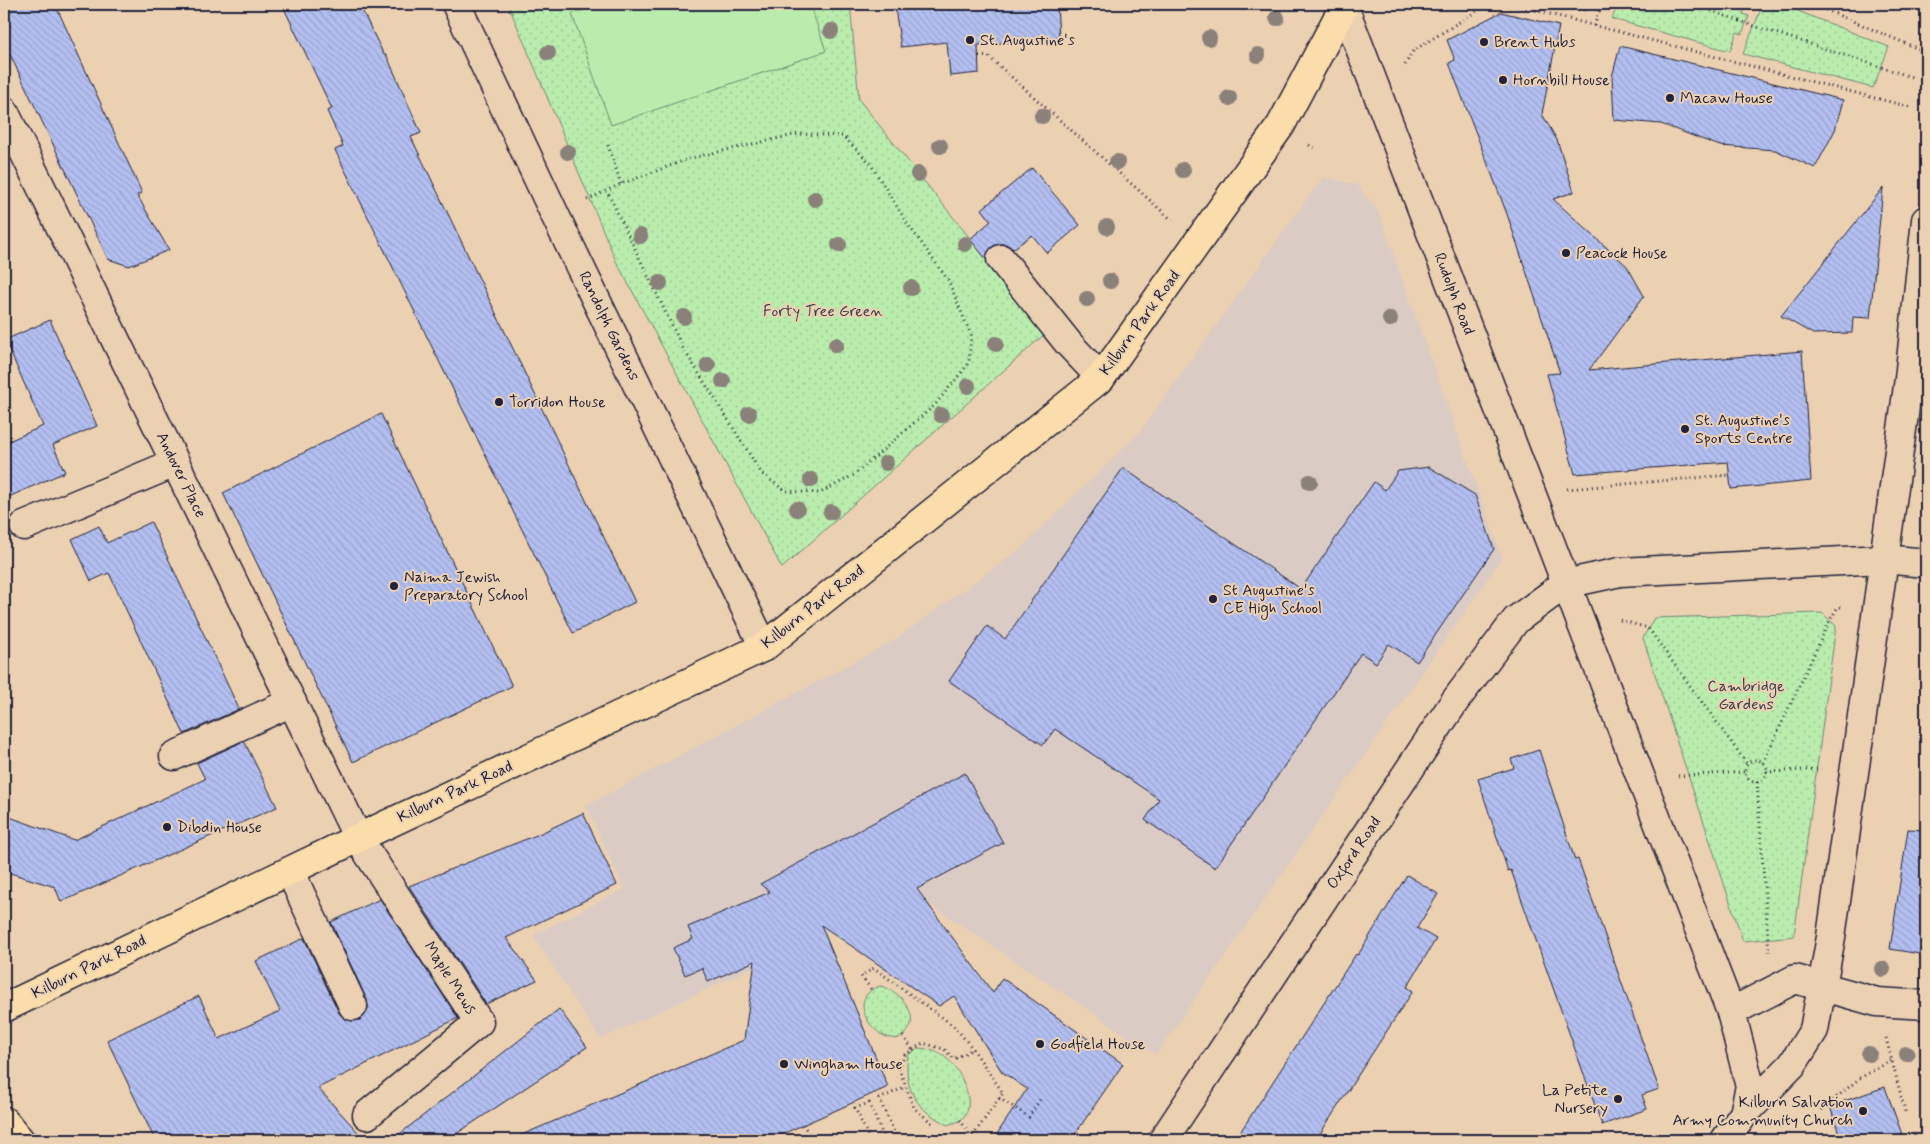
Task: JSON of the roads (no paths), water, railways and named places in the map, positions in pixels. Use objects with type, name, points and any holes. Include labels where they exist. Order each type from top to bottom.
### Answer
[{"type":"main road","name":"Kilburn Park Road","points":[[4,1008],[290,870],[764,647],[1101,378],[1281,126],[1344,5]]},
{"type":"main road","points":[[4,1121],[20,1140]]},
{"type":"street","name":"Randolph Gardens","points":[[456,4],[555,215],[764,647]]},
{"type":"street","name":"Rudolph Road","points":[[1344,5],[1565,584]]},
{"type":"street","name":"Andover Place","points":[[4,111],[358,838]]},
{"type":"street","points":[[1725,1140],[1744,1114],[1792,1066],[1803,1051],[1814,1030],[1832,937],[1909,379],[1926,220]]},
{"type":"street","points":[[1000,259],[1069,344],[1101,378]]},
{"type":"street","points":[[24,526],[175,463]]},
{"type":"street","points":[[1744,1114],[1750,1086],[1731,1012],[1565,584],[1620,572],[1884,559],[1926,563]]},
{"type":"street","name":"Oxford Road","points":[[1163,1140],[1455,701],[1516,620],[1565,584]]},
{"type":"street","points":[[174,756],[292,702]]},
{"type":"street","name":"Maple Mews","points":[[358,838],[479,1022],[367,1115]]},
{"type":"street","points":[[290,870],[353,1006]]},
{"type":"street","points":[[1731,1012],[1795,979],[1878,1002],[1926,1005]]},
{"type":"place","name":"St. Augustine's","points":[[970,40]]},
{"type":"place","name":"Brent Hubs","points":[[1484,42]]},
{"type":"place","name":"Hornbill House","points":[[1503,80]]},
{"type":"place","name":"Macaw House","points":[[1670,98]]},
{"type":"place","name":"Peacock House","points":[[1566,253]]},
{"type":"place","name":"Torridon House","points":[[499,402]]},
{"type":"place","name":"St. Augustine's Sports Centre","points":[[1685,429]]},
{"type":"place","name":"Naima Jewish Preparatory School","points":[[394,586]]},
{"type":"place","name":"St Augustine's CE High School","points":[[1213,599]]},
{"type":"place","name":"Dibdin House","points":[[167,827]]},
{"type":"place","name":"Godfield House","points":[[1040,1044]]},
{"type":"place","name":"Wingham House","points":[[784,1064]]},
{"type":"place","name":"La Petite Nursery","points":[[1618,1099]]},
{"type":"place","name":"Kilburn Salvation Army Community Church","points":[[1863,1111]]},
{"type":"park label","name":"Forty Tree Green","points":[[823,311]]},
{"type":"park label","name":"Cambridge Gardens","points":[[1746,695]]}]
